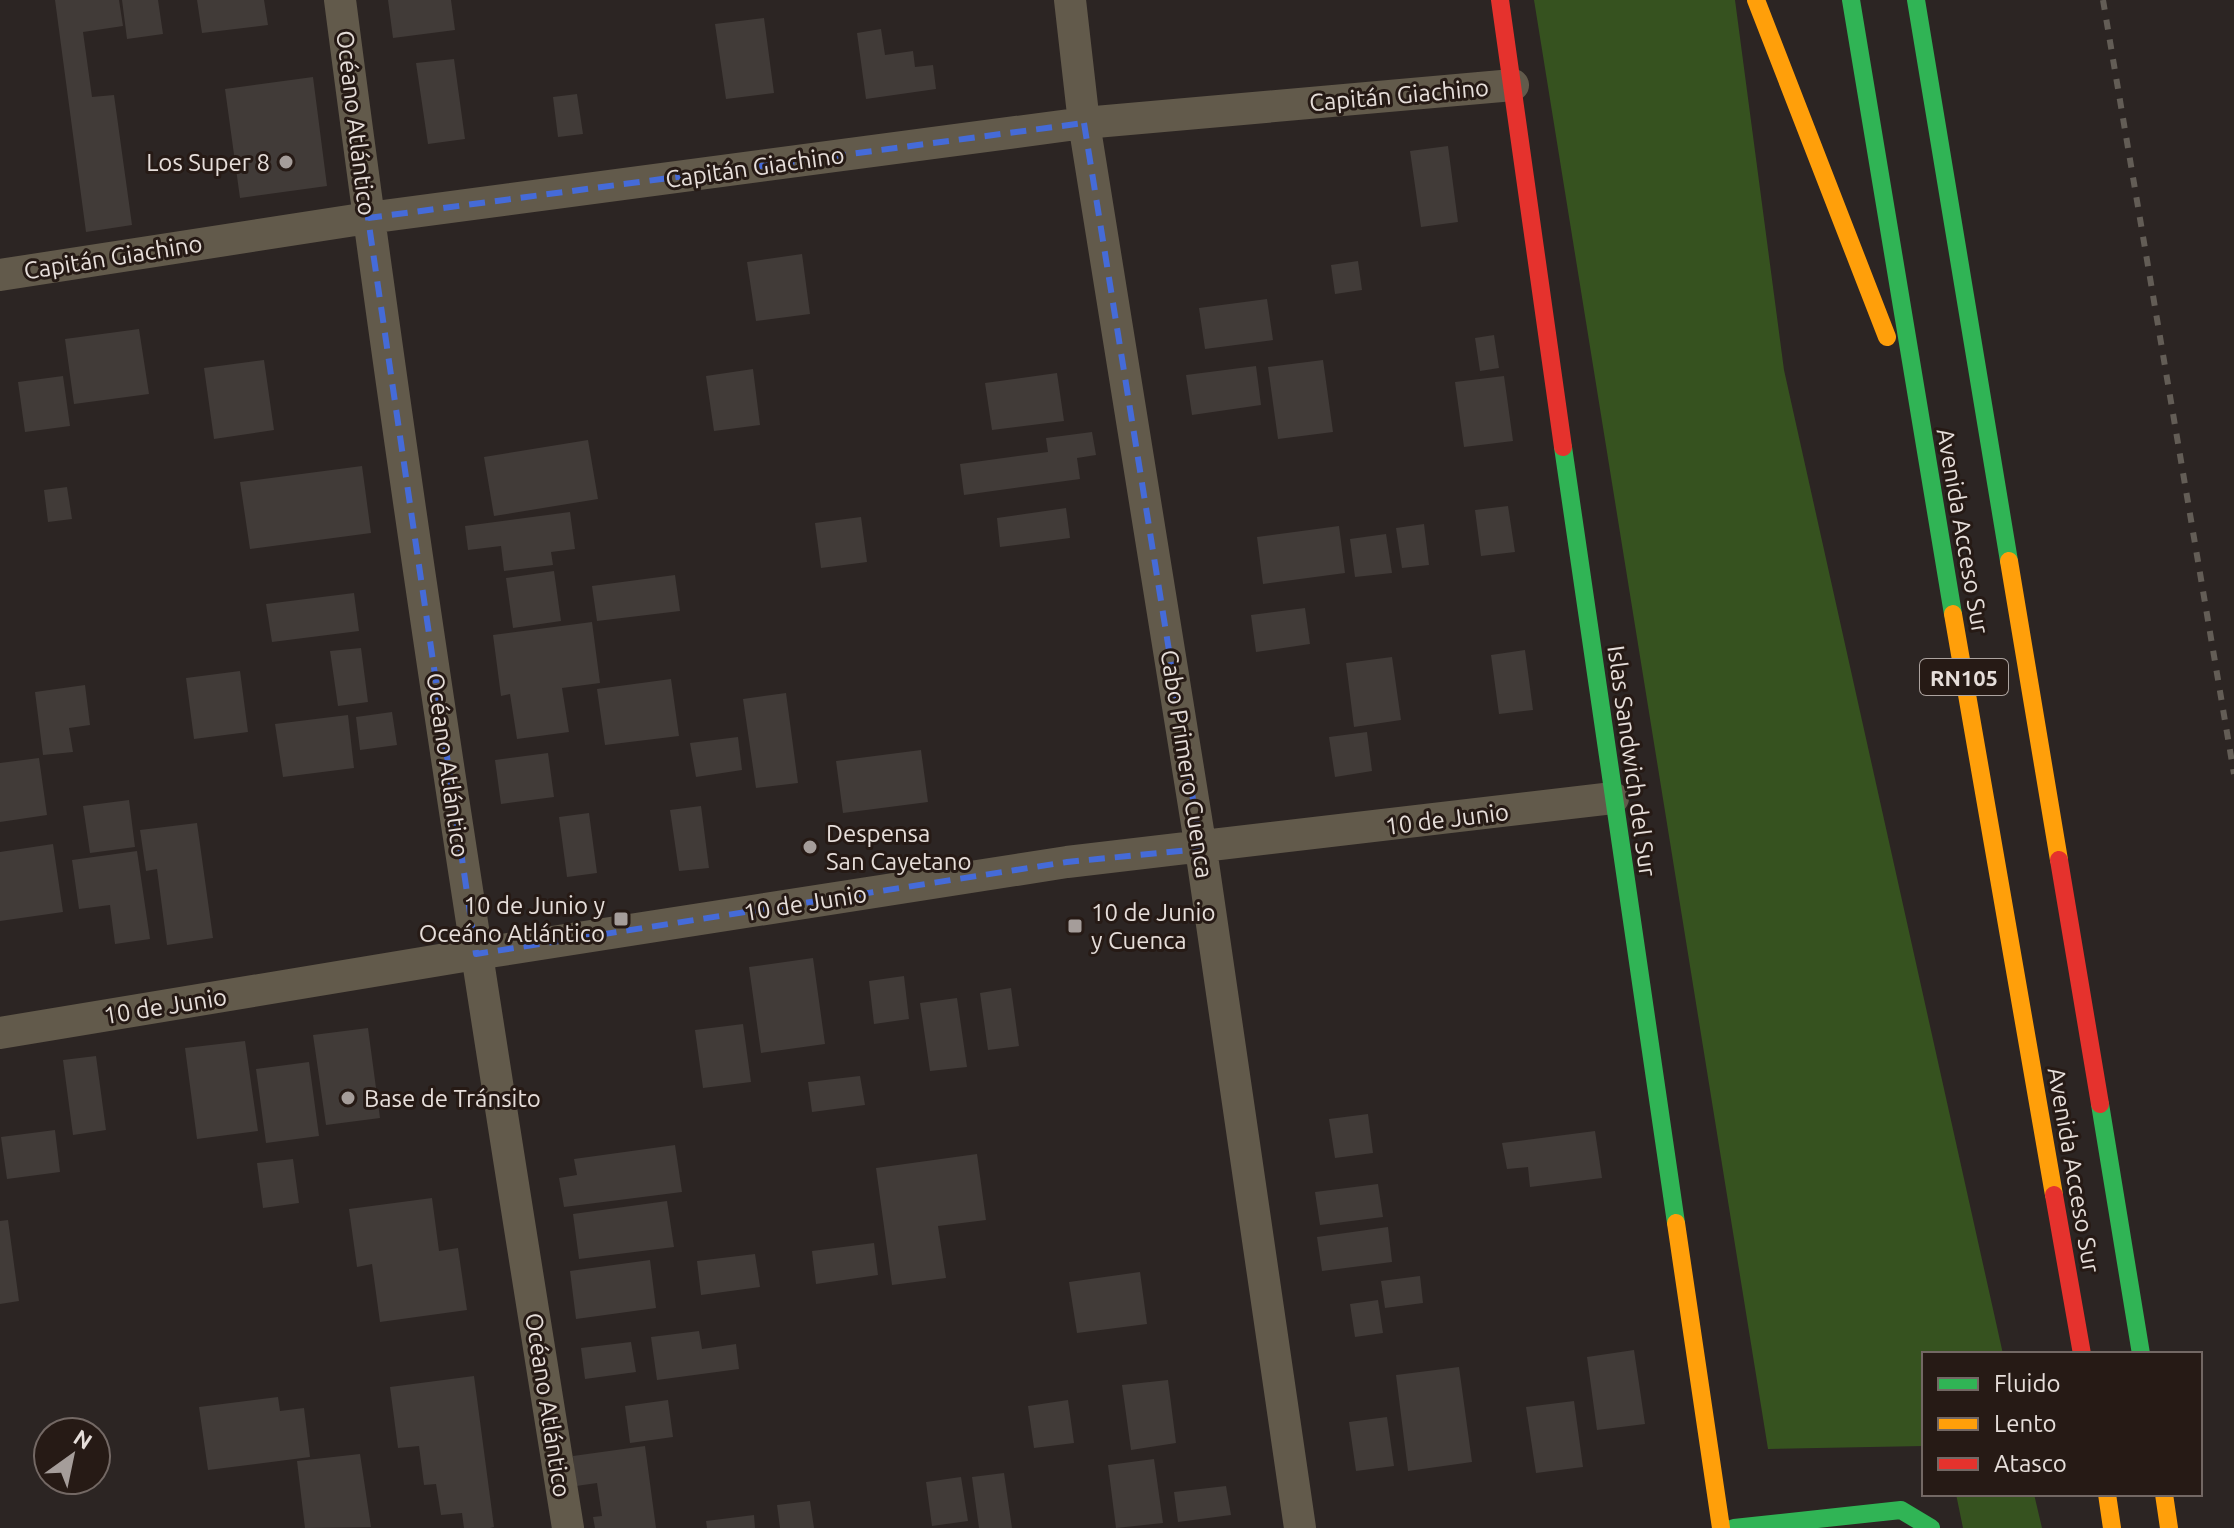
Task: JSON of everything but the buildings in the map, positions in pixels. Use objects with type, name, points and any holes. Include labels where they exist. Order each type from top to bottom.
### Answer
[{"type":"main road","name":"Islas Sandwich del Sur","points":[[1500,0],[1721,1528]]},
{"type":"main road","points":[[1756,0],[1919,420]]},
{"type":"main road","name":"Avenida Acceso Sur","points":[[1851,0],[1919,420],[2082,1352]]},
{"type":"main road","name":"Avenida Acceso Sur","points":[[1916,0],[2141,1352]]},
{"type":"main road","points":[[2107,1496],[2112,1528]]},
{"type":"main road","points":[[2164,1496],[2169,1528]]},
{"type":"main road","points":[[1734,1528],[1901,1510],[1931,1528]]},
{"type":"street","name":"Océano Atlántico","points":[[340,0],[368,218],[476,954],[568,1528]]},
{"type":"street","name":"Cabo Primero Cuenca","points":[[1070,0],[1084,123],[1201,849],[1300,1528]]},
{"type":"street","name":"Capitán Giachino","points":[[0,275],[368,218],[1084,123],[1513,85]]},
{"type":"street","name":"10 de Junio","points":[[0,1033],[476,954],[1067,862],[1201,849],[1613,798]]},
{"type":"highlighted area","points":[[1084,123],[1201,849],[1067,862],[476,954],[368,218]]},
{"type":"green space","points":[[1534,0],[1735,0],[1784,370],[2003,1352],[1922,1352],[1922,1446],[1768,1449]]},
{"type":"green space","points":[[1956,1496],[2034,1496],[2042,1528],[1963,1528]]},
{"type":"railway","points":[[2103,0],[2234,774]]},
{"type":"traffic: fast","points":[[1851,0],[1953,614]]},
{"type":"traffic: fast","points":[[1916,0],[2009,561]]},
{"type":"traffic: fast","points":[[1563,447],[1676,1223]]},
{"type":"traffic: fast","points":[[2100,1104],[2141,1352]]},
{"type":"traffic: fast","points":[[1734,1528],[1901,1510],[1931,1528]]},
{"type":"traffic: slow","points":[[1756,0],[1887,337]]},
{"type":"traffic: slow","points":[[2009,561],[2059,860]]},
{"type":"traffic: slow","points":[[1953,614],[2054,1195]]},
{"type":"traffic: slow","points":[[1676,1223],[1721,1528]]},
{"type":"traffic: slow","points":[[2107,1496],[2112,1528]]},
{"type":"traffic: slow","points":[[2164,1496],[2169,1528]]},
{"type":"traffic: jam","points":[[1500,0],[1563,447]]},
{"type":"traffic: jam","points":[[2059,860],[2100,1104]]},
{"type":"traffic: jam","points":[[2054,1195],[2082,1352]]},
{"type":"place","name":"Los Super 8","points":[[286,162]]},
{"type":"place","name":"Despensa San Cayetano","points":[[810,847]]},
{"type":"place","name":"10 de Junio y Oceáno Atlántico","points":[[621,919]]},
{"type":"place","name":"10 de Junio y Cuenca","points":[[1075,926]]},
{"type":"place","name":"Base de Tránsito","points":[[348,1098]]}]
